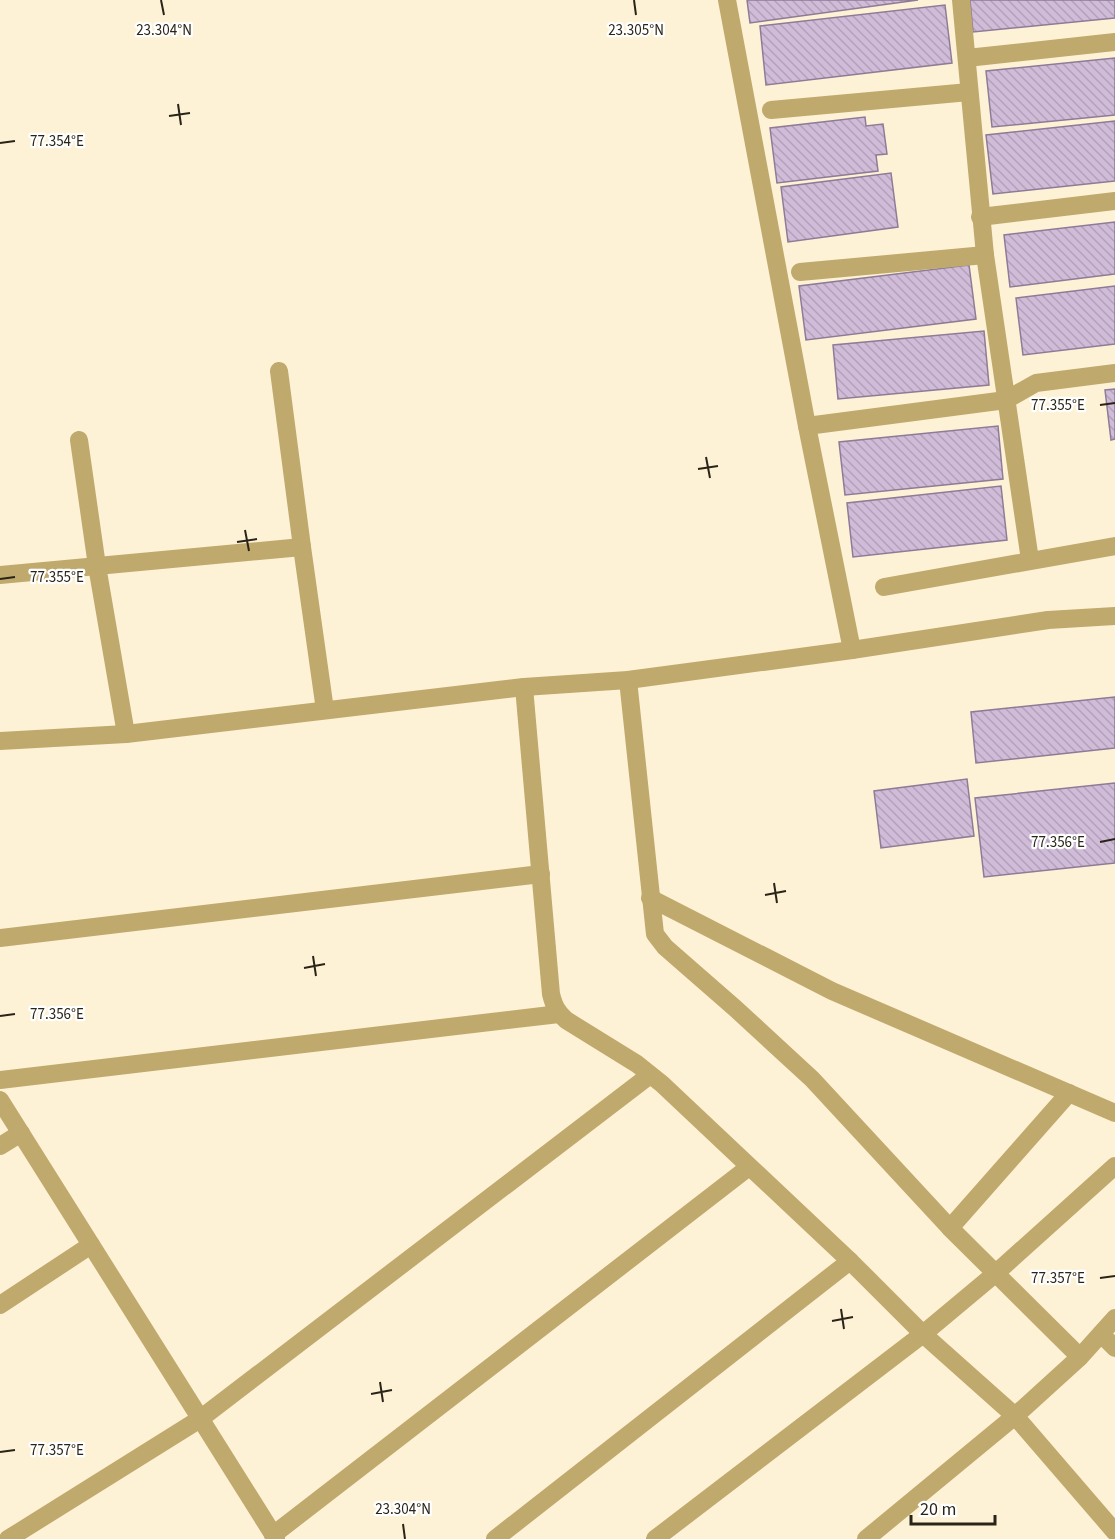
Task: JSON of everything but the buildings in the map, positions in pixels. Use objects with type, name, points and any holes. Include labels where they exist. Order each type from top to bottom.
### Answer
[{"type":"street","points":[[727,0],[807,426],[852,650]]},
{"type":"street","points":[[961,0],[980,217],[1030,560]]},
{"type":"street","points":[[967,58],[1115,42]]},
{"type":"street","points":[[771,110],[969,92]]},
{"type":"street","points":[[980,217],[1115,201]]},
{"type":"street","points":[[800,272],[985,255]]},
{"type":"street","points":[[279,371],[325,710]]},
{"type":"street","points":[[807,426],[1006,400],[1036,383],[1115,373]]},
{"type":"street","points":[[79,440],[97,566],[126,734]]},
{"type":"street","points":[[884,586],[1115,546]]},
{"type":"street","points":[[0,575],[302,547]]},
{"type":"street","points":[[0,741],[126,734],[524,687],[628,680],[852,650],[1048,620],[1115,616]]},
{"type":"street","points":[[628,680],[655,934],[665,947],[812,1079],[950,1228],[1080,1357]]},
{"type":"street","points":[[524,687],[551,994],[559,1014],[637,1064],[662,1084],[850,1261],[923,1334],[1015,1416],[1115,1532]]},
{"type":"street","points":[[0,938],[541,874]]},
{"type":"street","points":[[650,898],[832,991],[1115,1113]]},
{"type":"street","points":[[0,1080],[559,1014]]},
{"type":"street","points":[[8,1539],[200,1419],[650,1075]]},
{"type":"street","points":[[950,1228],[1069,1093]]},
{"type":"street","points":[[0,1100],[274,1537],[749,1167]]},
{"type":"street","points":[[0,1146],[21,1133]]},
{"type":"street","points":[[655,1539],[923,1334],[996,1273],[1115,1166]]},
{"type":"street","points":[[0,1305],[91,1245]]},
{"type":"street","points":[[495,1539],[850,1261]]},
{"type":"street","points":[[866,1539],[1015,1416],[1080,1357],[1115,1318]]},
{"type":"street","points":[[1101,1334],[1115,1348]]}]
